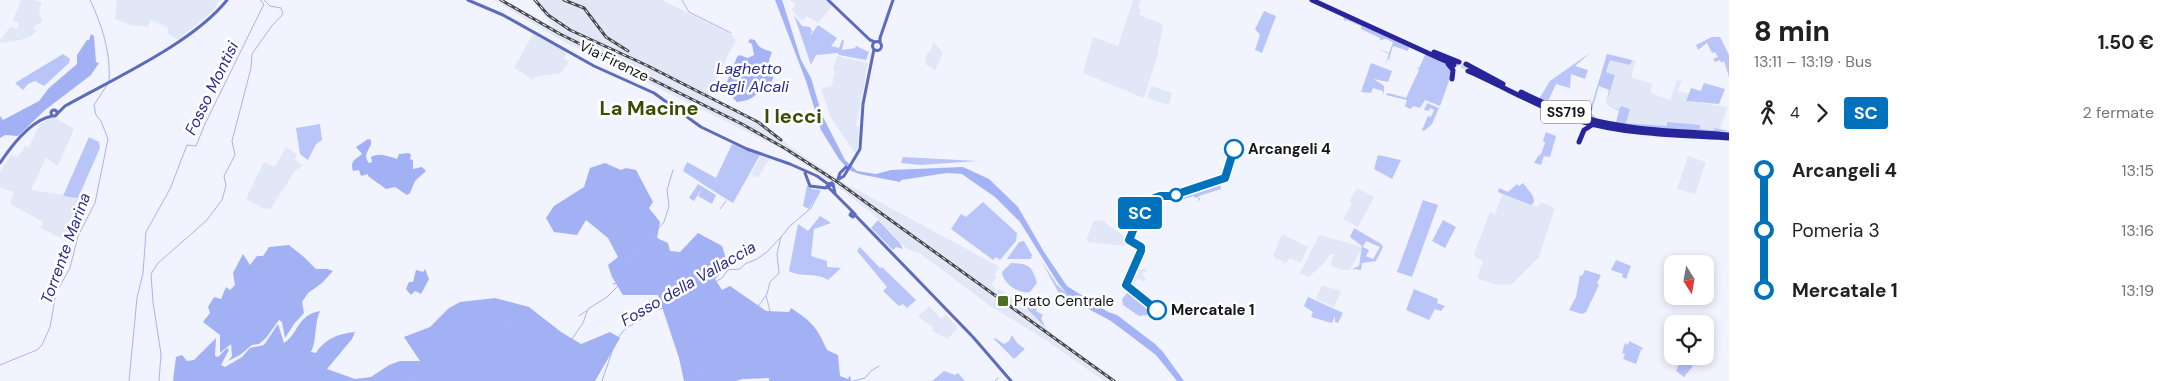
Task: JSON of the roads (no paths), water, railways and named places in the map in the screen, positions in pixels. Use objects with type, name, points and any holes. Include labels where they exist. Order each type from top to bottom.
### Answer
[{"type":"highway","points":[[1312,0],[1456,63]]},
{"type":"highway","points":[[1426,50],[1448,64],[1453,70],[1452,79]]},
{"type":"highway","points":[[1448,64],[1456,63],[1462,55]]},
{"type":"highway","name":"SS719","points":[[1572,116],[1504,84],[1466,69],[1512,92],[1572,116],[1597,123],[1650,132],[1729,136]]},
{"type":"highway","points":[[1572,116],[1582,115],[1589,109],[1591,118],[1597,123]]},
{"type":"highway","points":[[1572,116],[1581,126],[1578,141],[1586,127],[1597,123]]},
{"type":"highway","name":"SS719","points":[[1597,123],[1729,136]]},
{"type":"main road","points":[[0,162],[22,136],[50,115],[173,45],[208,18],[227,0]]},
{"type":"main road","name":"Via Firenze","points":[[468,0],[503,15],[594,66],[654,93],[700,127],[747,149],[790,164],[818,177]]},
{"type":"main road","points":[[828,0],[876,46]]},
{"type":"main road","points":[[839,179],[844,176],[845,170],[859,151],[862,104],[876,46],[894,0]]},
{"type":"main road","points":[[802,171],[807,175],[811,186],[827,188],[835,193],[853,214]]},
{"type":"main road","points":[[808,180],[812,176],[818,177],[824,182],[827,188],[859,218],[973,337],[1011,381]]},
{"type":"main road","points":[[824,182],[832,184]]},
{"type":"main road","points":[[827,188],[832,184]]},
{"type":"main road","points":[[832,184],[835,193]]},
{"type":"water","points":[[775,0],[782,0],[801,60],[811,78],[822,115],[845,160],[857,171],[876,174],[891,170],[963,167],[989,179],[1018,207],[1044,252],[1067,286],[1108,312],[1117,315],[1155,344],[1184,381],[1177,381],[1156,355],[1111,321],[1072,300],[1058,283],[1020,222],[995,197],[962,174],[947,173],[901,180],[900,182],[859,174],[849,170],[839,159],[821,130],[806,81]]},
{"type":"water","name":"Laghetto degli Alcali","points":[[750,39],[755,40],[762,48],[772,52],[769,60],[773,77],[771,82],[753,97],[737,102],[725,87],[737,57],[739,55],[748,58],[754,55],[752,44],[748,42]]},
{"type":"waterway","name":"Torrente Marina","points":[[90,0],[105,40],[109,60],[109,82]]},
{"type":"waterway","name":"Fosso Montisi","points":[[129,381],[137,298],[143,273],[146,232],[170,189],[187,145],[196,146],[264,4],[260,0]]},
{"type":"waterway","points":[[159,381],[161,354],[151,274],[158,263],[206,221],[222,200],[226,186],[224,176],[235,155],[232,141],[251,68],[252,54],[271,27],[283,14],[281,8],[270,6],[264,0]]},
{"type":"waterway","points":[[682,0],[689,12],[731,33]]},
{"type":"waterway","name":"Torrente Marina","points":[[0,365],[37,350],[42,345],[50,327],[56,293],[70,268],[78,236],[95,203],[108,139],[101,121],[96,115],[94,105],[107,85]]},
{"type":"waterway","points":[[556,376],[559,358],[583,323],[588,309],[607,297],[622,282],[629,260],[664,222],[669,206],[667,190],[673,170]]},
{"type":"waterway","points":[[694,381],[708,355],[717,348],[742,319],[759,305],[767,294],[770,282],[779,273],[777,254],[781,237],[790,226],[811,208],[820,191]]},
{"type":"waterway","points":[[720,209],[726,201]]},
{"type":"waterway","name":"Fosso della Vallaccia","points":[[602,381],[616,340],[625,329],[654,311],[676,304],[722,278],[728,270],[740,269],[745,264],[757,259],[767,252],[781,237]]},
{"type":"waterway","points":[[614,267],[629,260]]},
{"type":"waterway","points":[[613,284],[622,282]]},
{"type":"waterway","points":[[758,369],[758,355],[767,341],[771,326],[766,296]]},
{"type":"waterway","points":[[579,316],[586,311]]},
{"type":"waterway","points":[[411,381],[493,331],[534,317]]},
{"type":"waterway","points":[[853,381],[865,378],[879,366]]},
{"type":"waterway","points":[[995,381],[998,378]]},
{"type":"tunnel","points":[[1455,62],[1469,69]]},
{"type":"railway","points":[[501,0],[560,34],[742,124],[786,149],[839,183],[1114,381]]},
{"type":"railway","points":[[535,0],[548,15],[570,30],[646,65],[758,122],[781,140]]},
{"type":"railway","points":[[564,0],[584,8],[606,37],[628,51]]},
{"type":"place","name":"Arcangeli 4","points":[[1234,149]]},
{"type":"place","name":"Prato Centrale","points":[[1003,301]]},
{"type":"place","name":"Mercatale 1","points":[[1157,310]]},
{"type":"district","name":"La Macine","points":[[649,108]]},
{"type":"district","name":"I lecci","points":[[793,116]]}]
